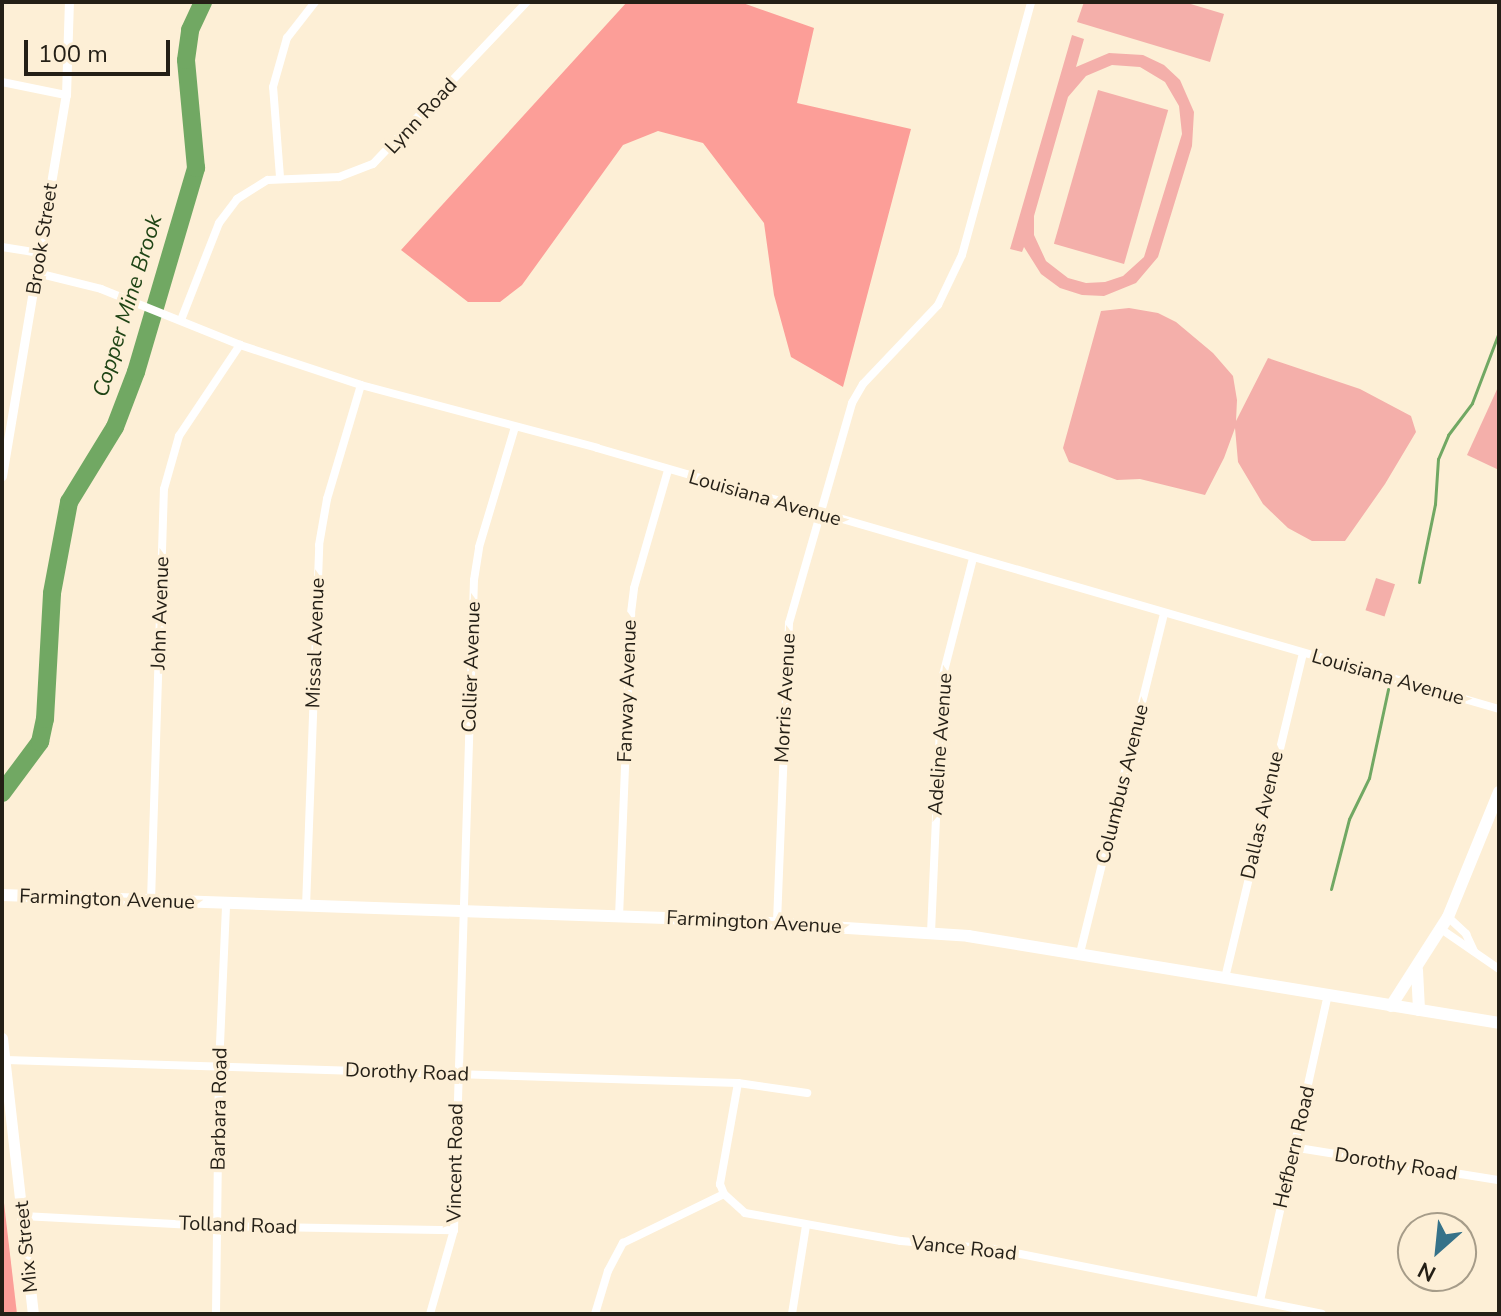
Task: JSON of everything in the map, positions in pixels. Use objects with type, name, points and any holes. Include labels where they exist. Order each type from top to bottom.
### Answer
[{"type":"main road","points":[[1391,1006],[1403,983],[1417,970],[1448,917],[1499,792]]},
{"type":"main road","name":"Farmington Avenue","points":[[2,895],[777,922],[931,933],[996,939],[1499,1023]]},
{"type":"main road","points":[[1417,970],[1419,1010]]},
{"type":"main road","name":"Mix Street","points":[[2,1038],[33,1314]]},
{"type":"street","name":"Brook Street","points":[[2,476],[66,95],[69,2]]},
{"type":"street","points":[[280,177],[273,87],[287,38],[315,2]]},
{"type":"street","name":"Lynn Road","points":[[181,320],[211,242],[229,207],[254,186],[280,177],[339,177],[373,164],[527,2]]},
{"type":"street","name":"Morris Avenue","points":[[777,922],[786,645],[820,514],[852,403],[863,384],[938,305],[962,255],[1031,2]]},
{"type":"street","points":[[2,82],[66,95]]},
{"type":"street","points":[[2,247],[40,253]]},
{"type":"street","name":"Louisiana Avenue","points":[[37,273],[145,305],[240,345],[361,385],[1499,709]]},
{"type":"street","name":"John Avenue","points":[[151,901],[164,489],[179,436],[240,345]]},
{"type":"street","name":"Missal Avenue","points":[[306,907],[319,545],[327,499],[361,385]]},
{"type":"street","name":"Collier Avenue","points":[[463,912],[474,580],[479,547],[515,427]]},
{"type":"street","name":"Fanway Avenue","points":[[619,917],[631,613],[634,588],[668,470]]},
{"type":"street","name":"Adeline Avenue","points":[[931,933],[942,679],[973,558]]},
{"type":"street","name":"Columbus Avenue","points":[[1080,953],[1164,614]]},
{"type":"street","name":"Dallas Avenue","points":[[1225,978],[1303,653]]},
{"type":"street","name":"Barbara Road","points":[[216,1314],[219,1067],[226,904]]},
{"type":"street","name":"Vincent Road","points":[[430,1314],[454,1230],[463,912]]},
{"type":"street","points":[[1448,917],[1466,934],[1474,952]]},
{"type":"street","points":[[1441,929],[1499,969]]},
{"type":"street","name":"Hefbern Road","points":[[1260,1301],[1328,994]]},
{"type":"street","name":"Dorothy Road","points":[[6,1060],[738,1083],[807,1093]]},
{"type":"street","points":[[595,1314],[608,1271],[623,1243],[724,1194],[720,1174],[738,1083]]},
{"type":"street","name":"Dorothy Road","points":[[1292,1147],[1499,1180]]},
{"type":"street","name":"Vance Road","points":[[724,1194],[745,1213],[806,1226],[901,1241],[995,1249],[1322,1314]]},
{"type":"street","name":"Tolland Road","points":[[23,1216],[217,1226],[454,1230]]},
{"type":"street","points":[[792,1314],[806,1226]]},
{"type":"shaded area","points":[[627,2],[740,2],[814,28],[797,103],[911,129],[843,387],[791,357],[774,295],[764,223],[703,143],[658,131],[623,145],[522,285],[500,302],[468,302],[401,250]]},
{"type":"shaded area","points":[[1084,2],[1184,2],[1224,14],[1210,62],[1077,22]]},
{"type":"shaded area","points":[[1072,35],[1084,39],[1076,67],[1109,53],[1143,55],[1164,65],[1180,80],[1194,112],[1192,146],[1158,257],[1136,283],[1104,296],[1082,295],[1060,288],[1041,274],[1024,247],[1022,252],[1010,249]],"holes":[[[1112,65],[1140,67],[1165,82],[1179,106],[1182,134],[1144,257],[1123,276],[1105,282],[1086,283],[1068,278],[1046,261],[1034,235],[1034,216],[1068,97],[1086,76]]]},
{"type":"shaded area","points":[[1098,90],[1168,110],[1124,264],[1054,244]]},
{"type":"shaded area","points":[[1129,308],[1158,313],[1176,322],[1213,353],[1233,376],[1236,421],[1268,358],[1360,389],[1411,416],[1416,432],[1385,484],[1345,541],[1312,541],[1288,528],[1263,504],[1238,462],[1235,428],[1205,495],[1140,479],[1117,480],[1069,462],[1063,448],[1101,311]]},
{"type":"shaded area","points":[[1499,385],[1499,470],[1467,455]]},
{"type":"shaded area","points":[[1376,578],[1395,584],[1385,617],[1365,610]]},
{"type":"shaded area","points":[[2,1186],[17,1314],[2,1314]]},
{"type":"waterway","name":"Copper Mine Brook","points":[[2,793],[40,742],[45,719],[52,593],[69,502],[115,427],[136,372],[196,168],[186,60],[190,30],[203,2]]},
{"type":"waterway","points":[[1419,582],[1435,504],[1438,459],[1448,435],[1472,403],[1499,332]]},
{"type":"waterway","points":[[1331,889],[1349,819],[1369,778],[1388,689]]}]
